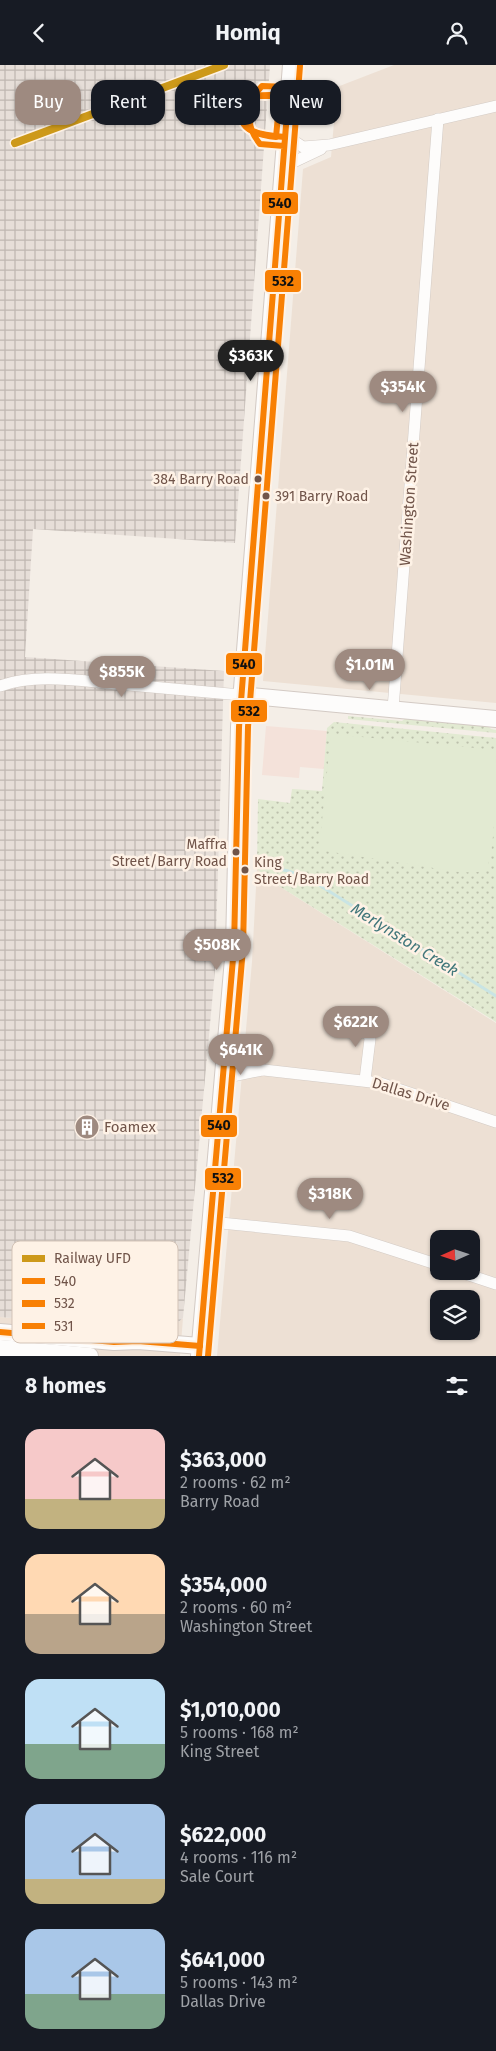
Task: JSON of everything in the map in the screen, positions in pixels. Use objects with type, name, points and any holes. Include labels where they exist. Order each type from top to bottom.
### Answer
[{"type":"main road","points":[[150,1343],[199,1351],[234,947],[241,695],[291,65]]},
{"type":"main road","points":[[241,695],[496,719]]},
{"type":"main road","points":[[0,1348],[90,1356]]},
{"type":"street","points":[[285,135],[303,147],[329,145],[496,106]]},
{"type":"street","name":"Washington Street","points":[[393,709],[438,119]]},
{"type":"street","points":[[283,167],[329,145]]},
{"type":"street","points":[[0,687],[17,681],[39,679],[84,681],[241,695]]},
{"type":"street","points":[[364,1015],[370,1039],[365,1080]]},
{"type":"street","name":"Dallas Drive","points":[[225,1059],[264,1070],[380,1083],[496,1122]]},
{"type":"street","name":"Dallas Drive","points":[[223,1078],[264,1070]]},
{"type":"street","points":[[211,1222],[349,1236],[430,1262]]},
{"type":"street","points":[[480,1279],[496,1284]]},
{"type":"shaded area","points":[[0,65],[270,65],[235,543],[33,529],[25,657],[224,671],[215,970],[183,1318],[178,1322],[178,1241],[12,1241],[12,1318],[0,1317]]},
{"type":"shaded area","points":[[394,65],[496,65],[496,703],[263,681],[303,169],[331,157],[334,125],[341,125],[341,85]]},
{"type":"shaded area","points":[[266,726],[327,731],[324,769],[300,767],[299,778],[262,775]]},
{"type":"shaded area","points":[[257,868],[263,876],[496,1023],[496,1356],[217,1356],[252,962]]},
{"type":"shaded area","points":[[0,1317],[12,1318],[12,1343],[178,1343],[178,1322],[183,1318],[180,1356],[0,1356]]},
{"type":"green space","points":[[348,716],[402,721],[406,718],[487,725],[491,729],[496,730],[496,733],[348,719]]},
{"type":"green space","points":[[334,722],[496,738],[496,1022],[263,876],[257,868],[258,799],[290,803],[292,789],[322,791],[327,728]]},
{"type":"green space","points":[[331,734],[496,750],[494,832],[486,869],[476,872],[459,872],[319,850]]},
{"type":"waterway","name":"Merlynston Creek","points":[[258,864],[308,878],[496,996]]},
{"type":"rail line","name":"UFD","points":[[15,143],[224,65]]},
{"type":"transit line","name":"532","points":[[208,1356],[243,948],[248,727],[300,66]]},
{"type":"transit line","name":"540","points":[[199,1356],[234,947],[239,727],[289,87],[262,86],[250,107],[249,115],[252,130],[260,144],[284,146]]},
{"type":"transit line","name":"531","points":[[270,95],[280,95],[276,137],[251,131],[242,122],[241,107],[243,96],[270,95]]},
{"type":"transit line","name":"532","points":[[270,96],[243,96],[240,108],[241,117],[249,129],[257,133],[285,137]]},
{"type":"transit line","name":"540","points":[[0,1332],[12,1333]]},
{"type":"transit line","name":"540","points":[[163,1343],[200,1346]]},
{"type":"place","name":"384 Barry Road","points":[[258,479]]},
{"type":"place","name":"391 Barry Road","points":[[266,496]]},
{"type":"place","name":"Maffra Street/Barry Road","points":[[236,852]]},
{"type":"place","name":"King Street/Barry Road","points":[[245,870]]},
{"type":"place","name":"Foamex","points":[[87,1127]]}]
